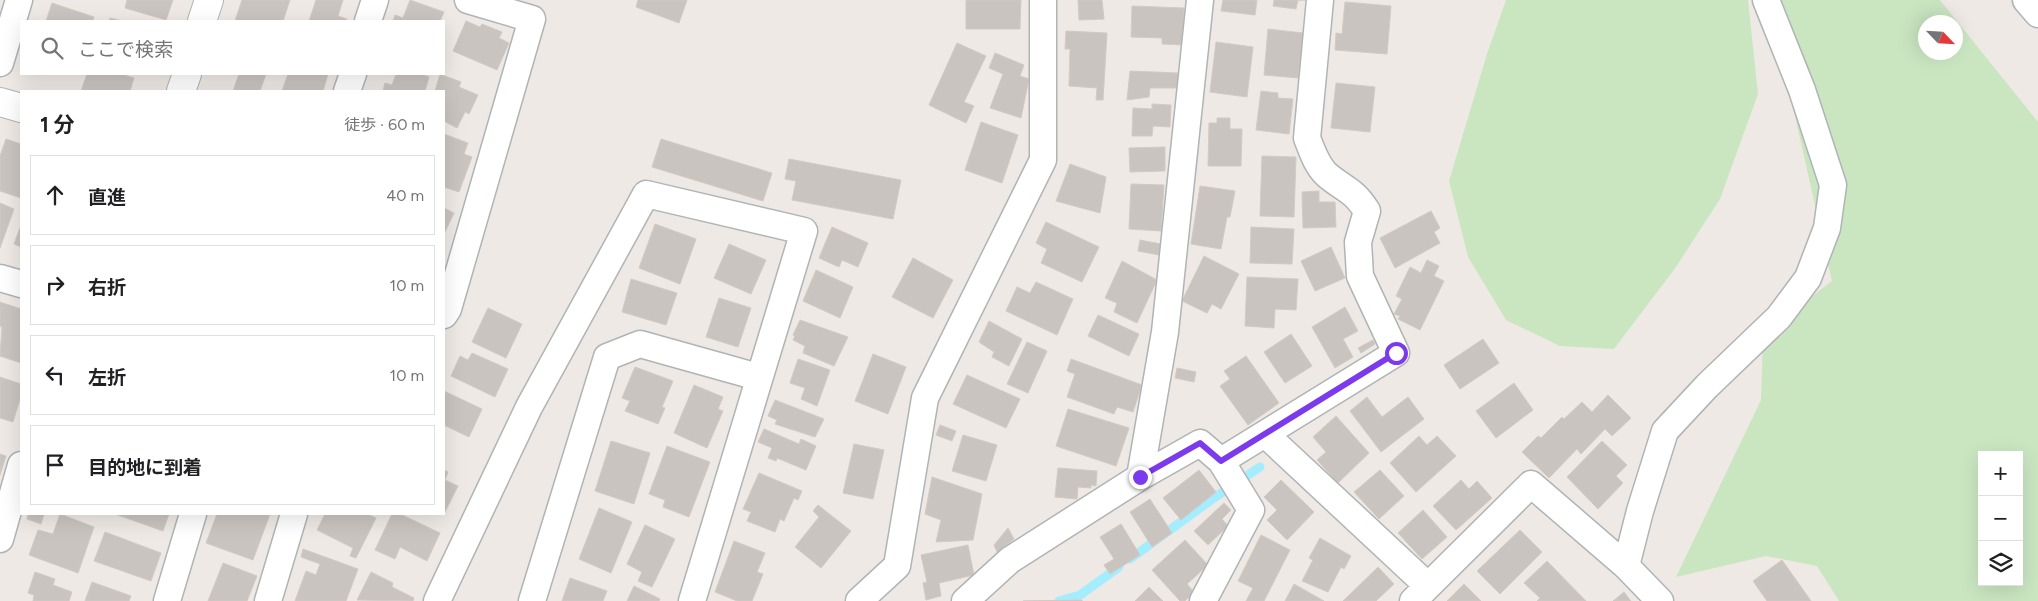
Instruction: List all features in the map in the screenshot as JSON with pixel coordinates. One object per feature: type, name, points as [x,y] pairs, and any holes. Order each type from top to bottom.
[{"type":"street","points":[[0,63],[19,0]]},
{"type":"street","points":[[202,20],[209,0]]},
{"type":"street","points":[[368,20],[375,0]]},
{"type":"street","points":[[445,314],[532,19],[468,0]]},
{"type":"street","points":[[860,601],[897,566],[925,398],[1043,160],[1043,0]]},
{"type":"street","points":[[1140,477],[1164,332],[1200,0]]},
{"type":"street","points":[[1221,461],[1396,353],[1360,276],[1358,242],[1367,211],[1358,195],[1326,174],[1314,156],[1307,138],[1320,0]]},
{"type":"street","points":[[1626,566],[1640,511],[1665,431],[1707,386],[1779,317],[1808,278],[1827,228],[1833,185],[1802,90],[1766,0]]},
{"type":"street","points":[[2026,0],[2038,14]]},
{"type":"street","points":[[181,90],[187,75]]},
{"type":"street","points":[[348,90],[353,75]]},
{"type":"street","points":[[0,102],[20,108]]},
{"type":"street","points":[[437,601],[529,407],[646,194],[804,231],[758,377],[692,601]]},
{"type":"street","points":[[0,278],[20,284]]},
{"type":"street","points":[[532,601],[607,357],[640,344],[758,377]]},
{"type":"street","points":[[1265,434],[1420,594],[1531,484],[1626,566],[1660,601]]},
{"type":"street","points":[[965,601],[1010,560],[1140,477],[1200,443],[1221,461],[1251,510],[1202,601]]},
{"type":"street","points":[[0,539],[20,469]]},
{"type":"street","points":[[167,601],[193,515]]},
{"type":"street","points":[[268,601],[294,515]]},
{"type":"green space","points":[[1506,0],[1748,0],[1758,94],[1720,199],[1676,267],[1614,349],[1560,346],[1506,320],[1468,257],[1449,181],[1487,54]]},
{"type":"green space","points":[[1769,0],[1940,0],[1952,15],[1918,15],[1918,60],[1963,60],[1963,29],[2038,122],[2038,601],[1839,601],[1817,566],[1766,556],[1676,577],[1761,400],[1763,334],[1832,281]]},
{"type":"building","points":[[127,0],[173,0],[166,20],[125,8]]},
{"type":"building","points":[[242,0],[290,0],[283,20],[235,20]]},
{"type":"building","points":[[316,0],[343,0],[338,16],[346,20],[309,20]]},
{"type":"building","points":[[410,0],[444,12],[440,20],[393,20],[395,15],[403,18]]},
{"type":"building","points":[[638,0],[687,0],[679,23],[636,7]]},
{"type":"building","points":[[966,0],[1021,0],[1020,29],[966,29]]},
{"type":"building","points":[[1078,0],[1102,0],[1104,19],[1079,20]]},
{"type":"building","points":[[1223,0],[1257,0],[1255,15],[1221,11]]},
{"type":"building","points":[[1274,0],[1298,0],[1296,9],[1273,6]]},
{"type":"building","points":[[1345,2],[1391,6],[1387,54],[1335,50],[1336,33],[1342,34]]},
{"type":"building","points":[[52,3],[94,17],[93,20],[46,20]]},
{"type":"building","points":[[1132,6],[1184,8],[1183,45],[1162,44],[1162,38],[1131,37]]},
{"type":"building","points":[[466,21],[480,27],[482,24],[502,32],[499,38],[509,43],[497,70],[453,51]]},
{"type":"building","points":[[1268,29],[1303,33],[1298,78],[1264,75]]},
{"type":"building","points":[[1066,31],[1107,33],[1103,100],[1096,100],[1097,88],[1069,86],[1070,49],[1065,49]]},
{"type":"building","points":[[1216,42],[1253,47],[1247,97],[1210,92]]},
{"type":"building","points":[[957,43],[986,56],[964,102],[974,106],[966,123],[929,105]]},
{"type":"building","points":[[995,53],[1024,65],[1020,76],[1029,79],[1021,118],[990,108],[1003,74],[989,68]]},
{"type":"building","points":[[1130,71],[1178,73],[1177,88],[1150,88],[1149,97],[1127,100]]},
{"type":"building","points":[[87,75],[124,75],[134,78],[130,90],[81,90]]},
{"type":"building","points":[[239,75],[266,75],[260,90],[233,90]]},
{"type":"building","points":[[288,75],[328,75],[323,90],[282,90]]},
{"type":"building","points":[[396,75],[424,75],[429,77],[425,90],[383,90],[385,83],[392,85]]},
{"type":"building","points":[[440,75],[443,75],[461,82],[459,87],[478,95],[469,114],[465,112],[457,128],[445,122],[445,90],[435,90]]},
{"type":"building","points":[[1336,83],[1375,87],[1370,132],[1331,128]]},
{"type":"building","points":[[1261,91],[1278,93],[1278,98],[1293,99],[1289,134],[1256,130]]},
{"type":"building","points":[[1152,104],[1171,105],[1170,127],[1153,126],[1152,136],[1132,136],[1133,108],[1152,109]]},
{"type":"building","points":[[1217,118],[1230,118],[1230,129],[1242,129],[1241,166],[1208,166],[1209,123],[1217,123]]},
{"type":"building","points":[[981,122],[1018,135],[1002,183],[965,170]]},
{"type":"building","points":[[445,134],[468,143],[464,154],[472,157],[459,192],[445,187]]},
{"type":"building","points":[[6,139],[20,144],[20,198],[0,191],[0,156]]},
{"type":"building","points":[[661,139],[772,173],[763,201],[652,167]]},
{"type":"building","points":[[1165,147],[1165,171],[1130,172],[1129,148]]},
{"type":"building","points":[[1262,156],[1296,157],[1294,217],[1260,216]]},
{"type":"building","points":[[789,159],[901,180],[893,219],[792,200],[796,181],[785,179]]},
{"type":"building","points":[[1070,164],[1106,177],[1100,213],[1056,201]]},
{"type":"building","points":[[1131,184],[1164,185],[1161,231],[1129,229]]},
{"type":"building","points":[[1200,186],[1235,191],[1230,217],[1227,217],[1221,249],[1191,244]]},
{"type":"building","points":[[1319,191],[1319,202],[1335,202],[1336,227],[1303,228],[1302,192]]},
{"type":"building","points":[[0,203],[14,209],[0,248]]},
{"type":"building","points":[[445,208],[454,213],[445,232]]},
{"type":"building","points":[[1431,211],[1440,228],[1434,232],[1440,243],[1395,268],[1380,238]]},
{"type":"building","points":[[1046,222],[1099,247],[1082,282],[1041,263],[1047,249],[1036,243]]},
{"type":"building","points":[[655,224],[696,239],[680,284],[639,268]]},
{"type":"building","points":[[832,227],[868,243],[858,267],[842,260],[839,267],[819,258]]},
{"type":"building","points":[[1251,227],[1294,229],[1292,264],[1250,263]]},
{"type":"building","points":[[20,228],[20,247],[14,244]]},
{"type":"building","points":[[1140,240],[1161,244],[1159,255],[1138,251]]},
{"type":"building","points":[[729,244],[766,260],[751,294],[714,278]]},
{"type":"building","points":[[1331,247],[1345,278],[1315,291],[1301,261]]},
{"type":"building","points":[[1204,256],[1239,274],[1221,309],[1212,304],[1207,313],[1182,301]]},
{"type":"building","points":[[913,258],[953,280],[933,318],[892,297]]},
{"type":"building","points":[[1427,260],[1439,266],[1434,276],[1444,281],[1420,330],[1398,319],[1400,316],[1394,314],[1402,299],[1396,296],[1410,267],[1421,273]]},
{"type":"building","points":[[1122,261],[1157,280],[1137,323],[1114,312],[1117,303],[1105,298]]},
{"type":"building","points":[[816,270],[853,287],[840,318],[803,301]]},
{"type":"building","points":[[1247,277],[1298,279],[1296,310],[1275,309],[1274,328],[1245,326]]},
{"type":"building","points":[[631,279],[677,293],[666,325],[622,312]]},
{"type":"building","points":[[1036,282],[1073,299],[1057,335],[1006,311],[1017,287],[1030,293]]},
{"type":"building","points":[[719,298],[751,308],[738,347],[706,337]]},
{"type":"building","points":[[0,302],[20,309],[20,363],[0,356],[2,327],[0,326]]},
{"type":"building","points":[[1345,307],[1358,331],[1343,339],[1353,357],[1335,368],[1312,327]]},
{"type":"building","points":[[488,308],[522,324],[506,358],[472,342]]},
{"type":"building","points":[[1098,315],[1139,334],[1129,356],[1088,336]]},
{"type":"building","points":[[800,320],[848,337],[834,366],[803,353],[805,346],[793,340],[795,336],[793,335]]},
{"type":"building","points":[[989,321],[1022,339],[1009,366],[992,357],[994,352],[979,342]]},
{"type":"building","points":[[1291,334],[1312,366],[1285,383],[1264,352]]},
{"type":"building","points":[[1483,339],[1499,363],[1460,389],[1444,365]]},
{"type":"building","points":[[1373,340],[1375,344],[1361,353],[1358,348]]},
{"type":"building","points":[[1027,342],[1047,351],[1028,393],[1007,384]]},
{"type":"building","points":[[472,353],[508,369],[495,397],[451,376],[460,356],[468,360]]},
{"type":"building","points":[[873,354],[906,367],[888,414],[855,401]]},
{"type":"building","points":[[1246,356],[1279,403],[1248,425],[1220,386],[1230,379],[1224,371]]},
{"type":"building","points":[[798,359],[830,370],[817,406],[801,399],[805,388],[790,383]]},
{"type":"building","points":[[1071,359],[1142,385],[1133,412],[1117,407],[1114,414],[1067,397],[1075,374],[1067,371]]},
{"type":"building","points":[[635,367],[673,381],[662,407],[665,408],[658,424],[625,411],[630,401],[622,398]]},
{"type":"building","points":[[1177,368],[1196,372],[1194,382],[1175,378]]},
{"type":"building","points":[[967,375],[1020,399],[1006,428],[953,404]]},
{"type":"building","points":[[0,377],[20,384],[20,399],[13,422],[0,418]]},
{"type":"building","points":[[1514,383],[1533,410],[1496,438],[1476,411]]},
{"type":"building","points":[[694,385],[723,397],[718,409],[723,411],[707,448],[674,433]]},
{"type":"building","points":[[445,391],[482,409],[469,437],[445,425]]},
{"type":"building","points":[[1608,395],[1631,418],[1612,436],[1605,429],[1581,454],[1577,449],[1549,478],[1522,452],[1538,436],[1541,438],[1562,417],[1564,419],[1582,402],[1592,412]]},
{"type":"building","points":[[1367,397],[1382,417],[1408,397],[1424,419],[1381,452],[1350,411]]},
{"type":"building","points":[[775,400],[824,419],[815,437],[775,424],[777,420],[768,416]]},
{"type":"building","points":[[1068,409],[1129,428],[1116,466],[1056,446]]},
{"type":"building","points":[[1336,416],[1369,453],[1338,483],[1317,460],[1326,452],[1313,437]]},
{"type":"building","points":[[940,425],[956,431],[952,441],[936,435]]},
{"type":"building","points":[[764,429],[799,444],[801,439],[816,446],[806,470],[777,458],[776,461],[768,458],[772,448],[758,442]]},
{"type":"building","points":[[963,435],[997,445],[986,481],[952,471]]},
{"type":"building","points":[[1419,436],[1427,445],[1437,436],[1456,456],[1416,492],[1390,463]]},
{"type":"building","points":[[611,441],[650,453],[634,504],[595,491]]},
{"type":"building","points":[[1602,441],[1627,465],[1616,476],[1623,483],[1598,509],[1567,477]]},
{"type":"building","points":[[854,444],[884,450],[873,499],[843,493]]},
{"type":"building","points":[[667,446],[710,462],[689,517],[663,507],[665,500],[649,494]]},
{"type":"building","points":[[0,454],[6,456],[0,475]]},
{"type":"building","points":[[1058,468],[1097,471],[1096,486],[1091,485],[1091,488],[1078,487],[1077,499],[1055,497]]},
{"type":"building","points":[[1199,470],[1216,492],[1181,520],[1163,498]]},
{"type":"building","points":[[1380,470],[1404,496],[1379,519],[1354,492]]},
{"type":"building","points":[[759,473],[802,491],[798,500],[794,498],[784,521],[780,519],[775,532],[747,521],[751,512],[743,509]]},
{"type":"building","points":[[932,477],[982,494],[973,540],[936,542],[941,520],[925,514]]},
{"type":"building","points":[[445,480],[458,486],[445,512]]},
{"type":"building","points":[[1281,480],[1314,512],[1287,540],[1267,520],[1277,510],[1264,497]]},
{"type":"building","points":[[1461,480],[1469,489],[1477,481],[1492,498],[1456,530],[1433,506]]},
{"type":"building","points":[[1150,499],[1172,533],[1152,547],[1130,512]]},
{"type":"building","points":[[1224,503],[1231,510],[1222,519],[1228,526],[1208,545],[1194,531]]},
{"type":"building","points":[[818,505],[851,531],[821,568],[795,547],[819,517],[813,511]]},
{"type":"building","points":[[599,508],[632,522],[611,573],[579,559]]},
{"type":"building","points":[[1423,510],[1447,537],[1422,559],[1398,533]]},
{"type":"building","points":[[28,515],[44,515],[41,524],[27,519]]},
{"type":"building","points":[[60,515],[94,527],[78,573],[29,555],[38,530],[53,534]]},
{"type":"building","points":[[118,515],[169,515],[163,531]]},
{"type":"building","points":[[217,515],[270,515],[253,560],[206,543]]},
{"type":"building","points":[[324,515],[369,515],[376,518],[356,558],[350,556],[353,548],[317,530]]},
{"type":"building","points":[[392,515],[402,515],[440,533],[427,561],[400,547],[395,559],[375,550]]},
{"type":"building","points":[[1121,524],[1140,555],[1110,574],[1104,565],[1114,559],[1100,537]]},
{"type":"building","points":[[645,525],[675,539],[652,587],[638,581],[642,572],[627,564]]},
{"type":"building","points":[[1008,528],[1014,539],[997,552],[994,545]]},
{"type":"building","points":[[1520,530],[1542,552],[1500,594],[1477,571]]},
{"type":"building","points":[[105,532],[161,553],[151,581],[94,561]]},
{"type":"building","points":[[1261,535],[1290,550],[1264,601],[1246,601],[1253,588],[1238,581]]},
{"type":"building","points":[[1320,538],[1351,556],[1344,569],[1341,567],[1328,592],[1302,581],[1313,560],[1309,558]]},
{"type":"building","points":[[1185,540],[1208,565],[1187,584],[1194,592],[1185,601],[1180,601],[1152,570]]},
{"type":"building","points":[[734,541],[765,553],[757,572],[763,574],[752,601],[737,601],[715,592]]},
{"type":"building","points":[[968,545],[974,575],[939,583],[941,596],[926,600],[923,583],[927,582],[921,555]]},
{"type":"building","points":[[303,549],[358,569],[346,601],[295,601],[306,571],[316,575],[320,564],[301,557]]},
{"type":"building","points":[[1782,560],[1811,601],[1767,601],[1753,581]]},
{"type":"building","points":[[1547,561],[1586,601],[1537,601],[1540,598],[1524,583]]},
{"type":"building","points":[[223,563],[257,576],[247,601],[208,601]]},
{"type":"building","points":[[1378,567],[1394,584],[1376,601],[1343,601]]},
{"type":"building","points":[[35,572],[55,579],[53,585],[72,592],[69,601],[33,601],[34,595],[28,593]]},
{"type":"building","points":[[371,572],[393,583],[392,587],[414,598],[413,601],[357,600]]},
{"type":"building","points":[[570,578],[607,591],[603,601],[562,601]]},
{"type":"building","points":[[92,582],[131,596],[129,601],[85,601]]},
{"type":"building","points":[[1294,584],[1324,601],[1285,601]]},
{"type":"building","points":[[1464,584],[1481,601],[1447,601]]},
{"type":"building","points":[[634,586],[660,599],[659,601],[627,601]]},
{"type":"building","points":[[1149,587],[1163,601],[1135,601]]},
{"type":"building","points":[[1624,592],[1631,601],[1613,601]]},
{"type":"building","points":[[1082,600],[1082,601],[1023,601]]},
{"type":"waterway","points":[[1130,559],[1260,467]]},
{"type":"waterway","points":[[1059,601],[1080,595],[1119,567]]},
{"type":"route","points":[[1140,477],[1200,443],[1221,461],[1396,353]]}]
